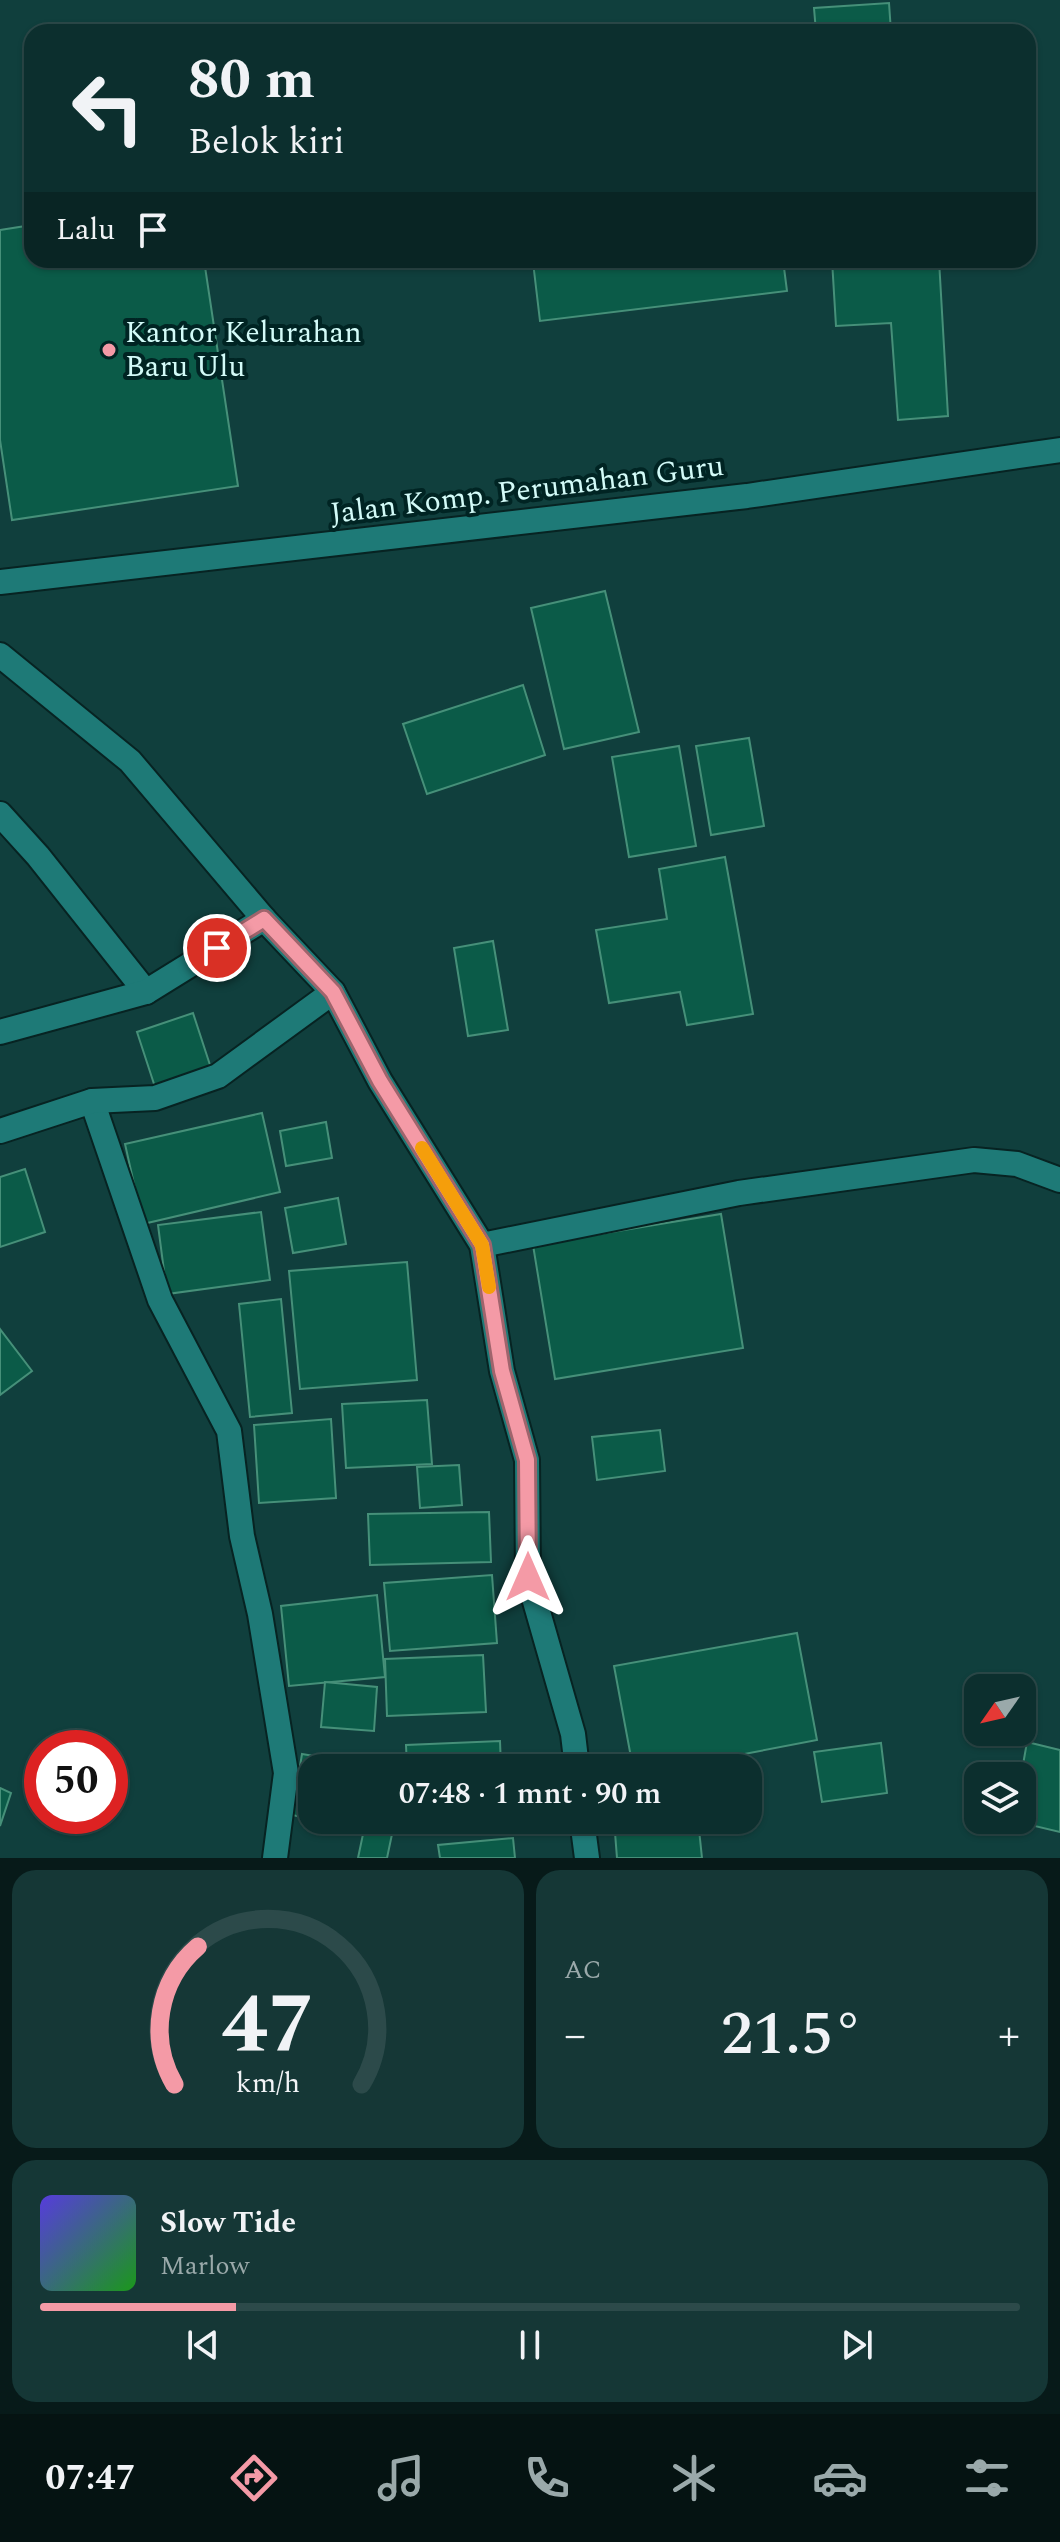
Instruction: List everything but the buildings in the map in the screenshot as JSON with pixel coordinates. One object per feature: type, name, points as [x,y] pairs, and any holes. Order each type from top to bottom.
[{"type":"street","name":"Jalan Komp. Perumahan Guru","points":[[0,582],[731,498],[1060,450]]},
{"type":"street","points":[[0,655],[130,761],[264,919],[333,992],[380,1081],[482,1245],[502,1371],[527,1460],[528,1577],[573,1734],[575,1754]]},
{"type":"street","points":[[0,814],[38,856],[146,992]]},
{"type":"street","points":[[0,1032],[146,992],[264,919]]},
{"type":"street","points":[[0,1131],[92,1101],[155,1098],[218,1076],[333,992]]},
{"type":"street","points":[[92,1101],[160,1300],[229,1431],[242,1536],[260,1614],[286,1773],[275,1858]]},
{"type":"street","points":[[482,1245],[739,1193],[974,1160],[1017,1164],[1060,1180]]},
{"type":"street","points":[[584,1834],[587,1858]]},
{"type":"slow traffic","points":[[422,1148],[482,1245],[489,1287]]},
{"type":"place","name":"Kantor Kelurahan Baru Ulu","points":[[109,350]]},
{"type":"route","points":[[217,948],[264,919],[333,992],[380,1081],[482,1245],[502,1371],[527,1460],[528,1577]]}]
